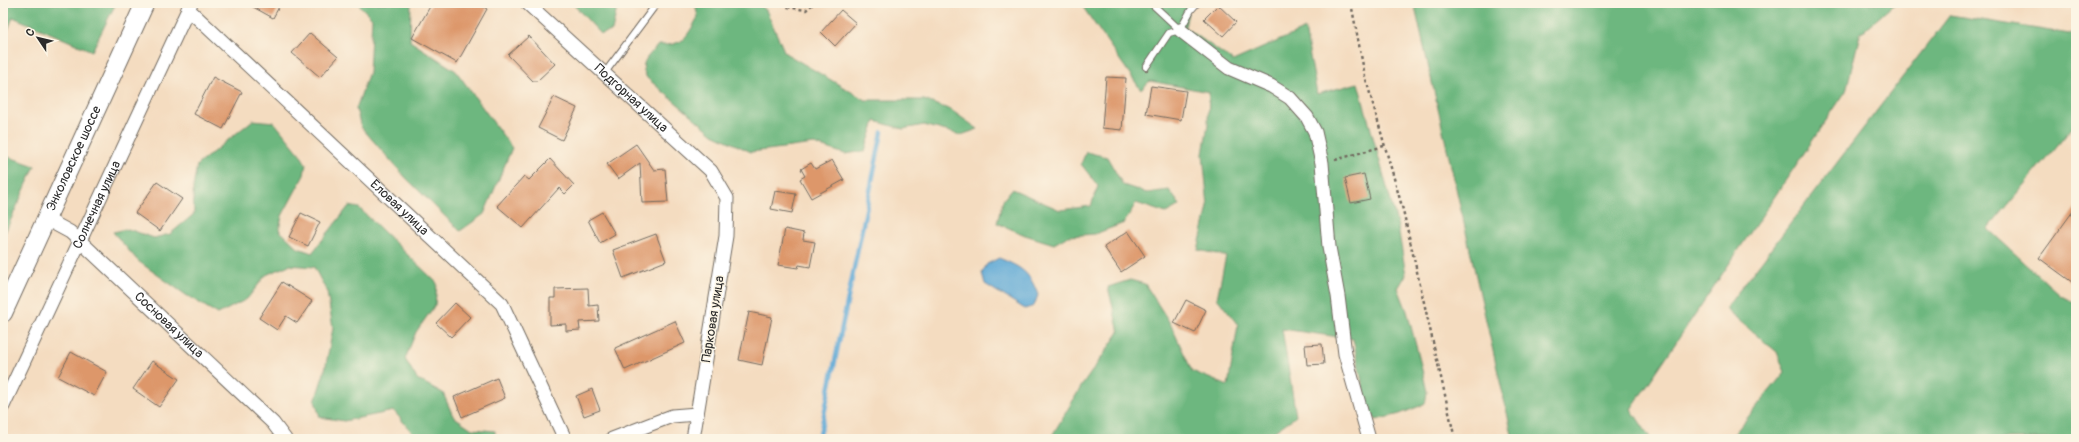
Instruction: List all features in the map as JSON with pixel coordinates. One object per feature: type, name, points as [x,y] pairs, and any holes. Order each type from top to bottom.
[{"type":"main road","name":"Энколовское шоссе","points":[[3,313],[146,3]]},
{"type":"street","name":"Подгорная улица","points":[[527,3],[711,171],[727,198]]},
{"type":"street","name":"Солнечная улица","points":[[3,406],[189,6]]},
{"type":"street","name":"Еловая улица","points":[[189,6],[502,304],[565,439]]},
{"type":"street","points":[[1180,30],[1229,68],[1271,86],[1290,98],[1307,117],[1315,132],[1322,163],[1328,247],[1338,296],[1345,354],[1369,439]]},
{"type":"street","name":"Парковая улица","points":[[693,439],[726,236],[727,198]]},
{"type":"street","name":"Сосновая улица","points":[[46,219],[70,232],[80,241],[273,423],[285,439]]},
{"type":"street","points":[[612,439],[672,416],[697,414]]},
{"type":"lane","points":[[604,74],[657,3]]},
{"type":"lane","points":[[1151,3],[1180,30]]},
{"type":"lane","points":[[1146,67],[1169,32],[1180,30],[1197,3]]},
{"type":"path","points":[[783,3],[788,7],[806,10],[814,3]]},
{"type":"path","points":[[1351,3],[1365,76],[1403,210],[1456,439]]},
{"type":"path","points":[[1322,163],[1384,146]]},
{"type":"green space","points":[[3,3],[116,3],[92,51],[13,17],[3,42]]},
{"type":"green space","points":[[357,3],[411,3],[410,41],[456,71],[512,148],[484,214],[460,231],[407,179],[361,127],[356,109],[369,72],[372,18]]},
{"type":"green space","points":[[572,3],[618,3],[612,31],[601,34]]},
{"type":"green space","points":[[695,3],[757,3],[766,10],[785,53],[865,100],[924,100],[951,110],[978,129],[961,135],[924,125],[903,129],[875,121],[865,151],[845,154],[814,144],[751,152],[713,134],[647,78],[644,73],[645,60],[658,45],[673,44],[683,39],[687,35],[698,17]]},
{"type":"green space","points":[[1080,3],[1190,3],[1185,27],[1233,61],[1305,29],[1317,94],[1358,83],[1398,227],[1406,275],[1398,288],[1407,311],[1420,361],[1427,392],[1425,404],[1400,414],[1376,420],[1368,411],[1353,339],[1282,329],[1296,416],[1275,431],[1272,439],[1050,439],[1081,387],[1119,332],[1108,287],[1130,280],[1145,284],[1170,323],[1192,371],[1228,386],[1238,325],[1217,298],[1226,256],[1198,250],[1208,207],[1203,154],[1208,124],[1209,92],[1150,81],[1141,90]]},
{"type":"green space","points":[[1414,3],[1900,3],[1893,5],[1860,34],[1846,91],[1631,409],[1651,439],[1513,439]]},
{"type":"green space","points":[[1950,15],[2076,35],[2076,123],[1988,229],[2061,296],[2076,303],[2076,439],[1730,439],[1785,372],[1777,352],[1725,309]]},
{"type":"green space","points":[[253,120],[274,122],[300,154],[306,164],[304,175],[282,216],[279,230],[298,248],[312,253],[349,206],[359,208],[437,283],[435,305],[416,332],[405,359],[417,379],[443,393],[453,416],[472,429],[495,431],[495,439],[420,439],[415,436],[394,411],[344,421],[320,417],[315,401],[325,370],[333,328],[327,292],[314,267],[289,265],[266,275],[247,299],[218,314],[186,295],[138,261],[113,232],[128,229],[154,238],[170,234],[194,214],[193,188],[197,165]]},
{"type":"green space","points":[[1086,152],[1107,157],[1123,185],[1147,193],[1169,190],[1180,205],[1166,213],[1136,203],[1124,223],[1095,234],[1068,236],[1054,244],[1025,235],[997,223],[1003,200],[1012,189],[1060,210],[1091,206],[1098,186],[1081,164]]},
{"type":"green space","points":[[3,155],[35,166],[3,237]]},
{"type":"water","points":[[999,258],[1024,271],[1032,281],[1038,295],[1034,306],[1025,309],[985,284],[982,273],[987,264]]},
{"type":"building","points":[[246,3],[281,3],[273,18]]},
{"type":"building","points":[[432,3],[477,3],[487,9],[457,63],[412,38]]},
{"type":"building","points":[[1218,5],[1236,22],[1223,36],[1204,19]]},
{"type":"building","points":[[841,10],[856,23],[835,46],[821,32]]},
{"type":"building","points":[[310,33],[338,57],[320,77],[292,53]]},
{"type":"building","points":[[529,36],[555,64],[537,81],[533,81],[508,55]]},
{"type":"building","points":[[213,77],[242,92],[223,129],[194,114]]},
{"type":"building","points":[[1106,77],[1126,78],[1122,130],[1102,128]]},
{"type":"building","points":[[1151,86],[1186,91],[1181,120],[1146,114]]},
{"type":"building","points":[[554,97],[577,108],[562,140],[538,128]]},
{"type":"building","points":[[636,144],[654,170],[665,169],[668,202],[642,203],[640,163],[618,179],[607,164]]},
{"type":"building","points":[[550,159],[574,185],[565,194],[559,188],[523,228],[497,206],[524,176],[529,180]]},
{"type":"building","points":[[832,160],[844,180],[811,198],[800,179],[805,176],[801,169],[811,163],[815,169]]},
{"type":"building","points":[[1364,174],[1370,199],[1351,203],[1345,178]]},
{"type":"building","points":[[157,182],[182,199],[160,231],[135,213]]},
{"type":"building","points":[[775,191],[796,194],[792,213],[771,209]]},
{"type":"building","points":[[2076,207],[2076,285],[2039,258]]},
{"type":"building","points":[[602,212],[615,234],[600,243],[588,220]]},
{"type":"building","points":[[301,213],[320,222],[308,246],[289,237]]},
{"type":"building","points":[[785,229],[804,233],[803,240],[815,242],[810,267],[799,265],[798,268],[778,265]]},
{"type":"building","points":[[1128,231],[1145,256],[1121,272],[1104,247]]},
{"type":"building","points":[[656,234],[666,261],[623,278],[613,250]]},
{"type":"building","points":[[282,282],[312,301],[297,323],[286,316],[277,330],[259,318]]},
{"type":"building","points":[[588,288],[589,306],[598,305],[599,321],[579,322],[580,330],[566,331],[566,324],[550,325],[550,298],[555,298],[555,289]]},
{"type":"building","points":[[1186,300],[1206,310],[1195,333],[1174,323]]},
{"type":"building","points":[[455,303],[470,317],[451,337],[436,323]]},
{"type":"building","points":[[749,312],[772,317],[762,365],[739,360]]},
{"type":"building","points":[[675,321],[685,343],[625,370],[615,348]]},
{"type":"building","points":[[1322,344],[1324,364],[1307,365],[1305,345]]},
{"type":"building","points":[[71,352],[107,372],[94,396],[58,377]]},
{"type":"building","points":[[152,361],[179,379],[159,407],[133,389]]},
{"type":"building","points":[[497,378],[505,398],[462,417],[454,397]]},
{"type":"building","points":[[592,389],[600,410],[584,416],[576,396]]},
{"type":"waterway","points":[[819,439],[882,132]]}]
